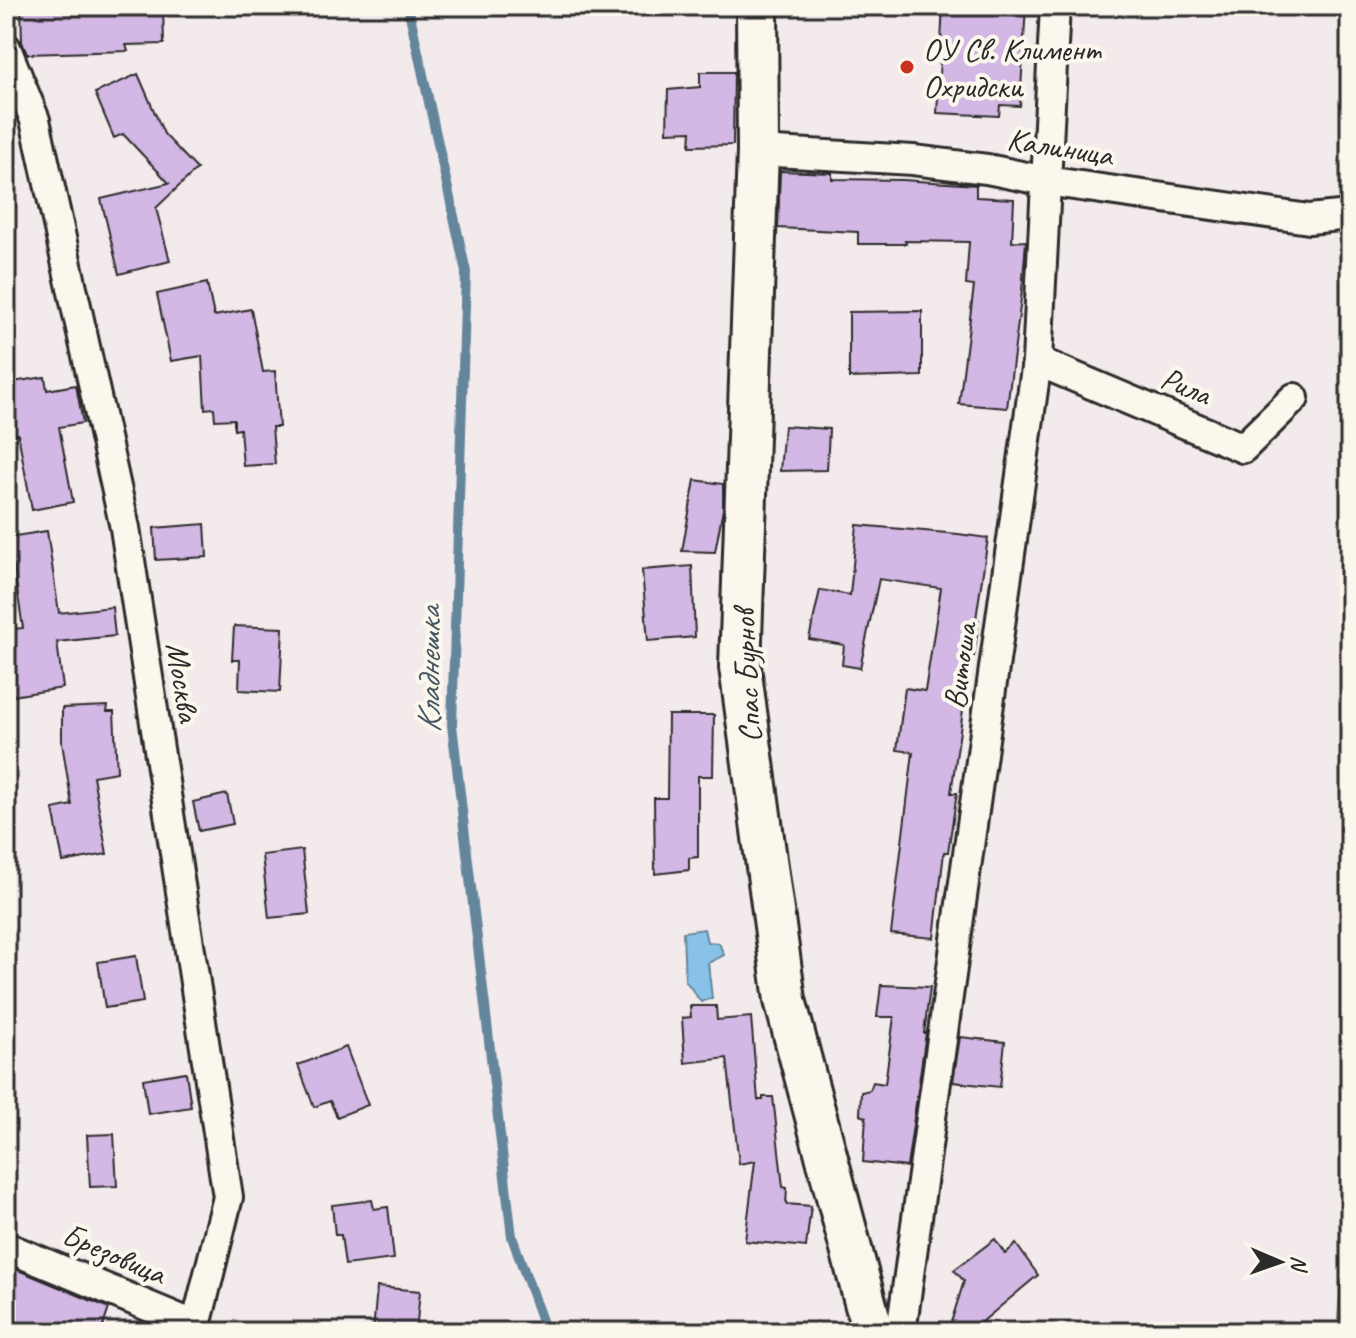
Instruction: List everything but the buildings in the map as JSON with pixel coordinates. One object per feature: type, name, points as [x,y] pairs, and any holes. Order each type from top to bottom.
[{"type":"street","name":"Спас Бурнов","points":[[757,6],[758,151],[740,667],[785,1000],[873,1332]]},
{"type":"street","name":"Витоша","points":[[901,1332],[1037,361],[1055,6]]},
{"type":"street","name":"Москва","points":[[6,48],[35,120],[125,528],[228,1197],[197,1329]]},
{"type":"street","name":"Калиница","points":[[758,151],[913,160],[987,169],[1046,181],[1309,219],[1350,215]]},
{"type":"street","name":"Рила","points":[[1037,361],[1243,448],[1294,398]]},
{"type":"street","name":"Брезовица","points":[[6,1247],[197,1329]]},
{"type":"green space","points":[[1350,1264],[1350,1332],[1337,1332],[1341,1283]]},
{"type":"water","points":[[704,929],[707,942],[719,943],[724,955],[708,963],[712,998],[701,1002],[685,980],[683,932]]},
{"type":"waterway","name":"Кладнешка","points":[[408,6],[466,272],[452,725],[512,1237],[546,1332]]},
{"type":"place","name":"ОУ Св. Климент Охридски","points":[[907,67]]}]
